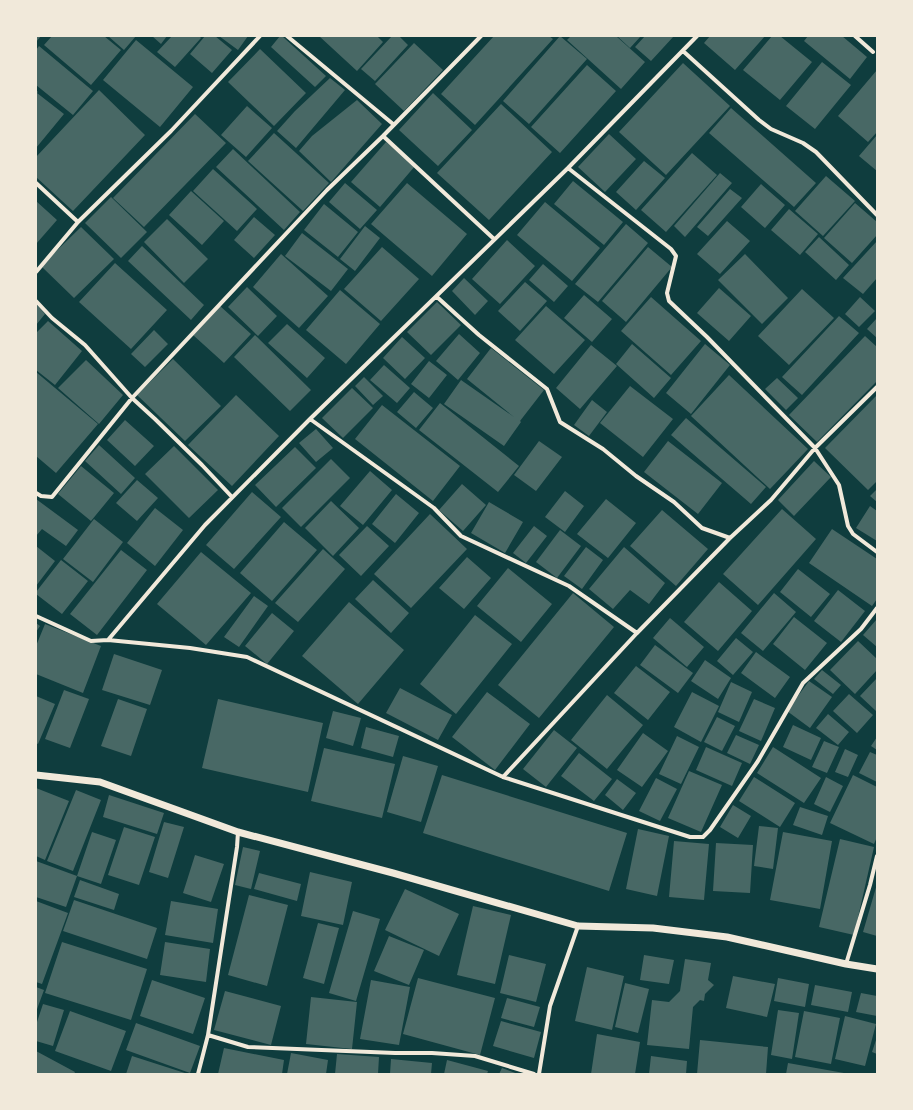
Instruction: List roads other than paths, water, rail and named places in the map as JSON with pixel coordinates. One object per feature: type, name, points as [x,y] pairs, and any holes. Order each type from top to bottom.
[{"type":"street","points":[[36,272],[78,222],[171,131],[260,36]]},
{"type":"street","points":[[286,36],[393,124]]},
{"type":"street","points":[[36,492],[41,496],[52,496],[132,398],[327,190],[383,136],[393,124],[481,36]]},
{"type":"street","points":[[108,640],[205,525],[310,419],[568,168],[697,36]]},
{"type":"street","points":[[855,36],[873,52]]},
{"type":"street","points":[[683,51],[759,120],[771,129],[803,143],[816,152],[877,214]]},
{"type":"street","points":[[383,136],[494,240]]},
{"type":"street","points":[[568,168],[671,249],[676,256],[667,293],[669,301],[713,342],[815,448],[839,485],[848,526],[853,534],[877,552]]},
{"type":"street","points":[[36,184],[78,222]]},
{"type":"street","points":[[437,297],[479,335],[547,389],[560,422],[603,449],[636,476],[674,502],[702,528],[730,538]]},
{"type":"street","points":[[36,301],[52,318],[85,345],[132,398],[155,418],[202,465],[232,498]]},
{"type":"street","points":[[503,777],[637,633],[730,538],[771,500],[815,448],[877,387]]},
{"type":"street","points":[[310,419],[434,508],[461,536],[569,586],[637,633]]},
{"type":"street","points":[[36,616],[91,641],[108,640],[190,648],[247,657],[503,777],[690,837],[703,837],[710,830],[758,761],[803,683],[861,629],[877,608]]},
{"type":"street","points":[[36,775],[100,782],[238,832],[393,873],[578,926],[653,928],[727,937],[846,964],[877,969]]},
{"type":"street","points":[[198,1074],[208,1035],[238,832]]},
{"type":"street","points":[[846,964],[870,885],[877,856]]},
{"type":"street","points":[[539,1074],[550,1006],[578,926]]},
{"type":"street","points":[[208,1035],[248,1046],[475,1056],[534,1074]]}]
